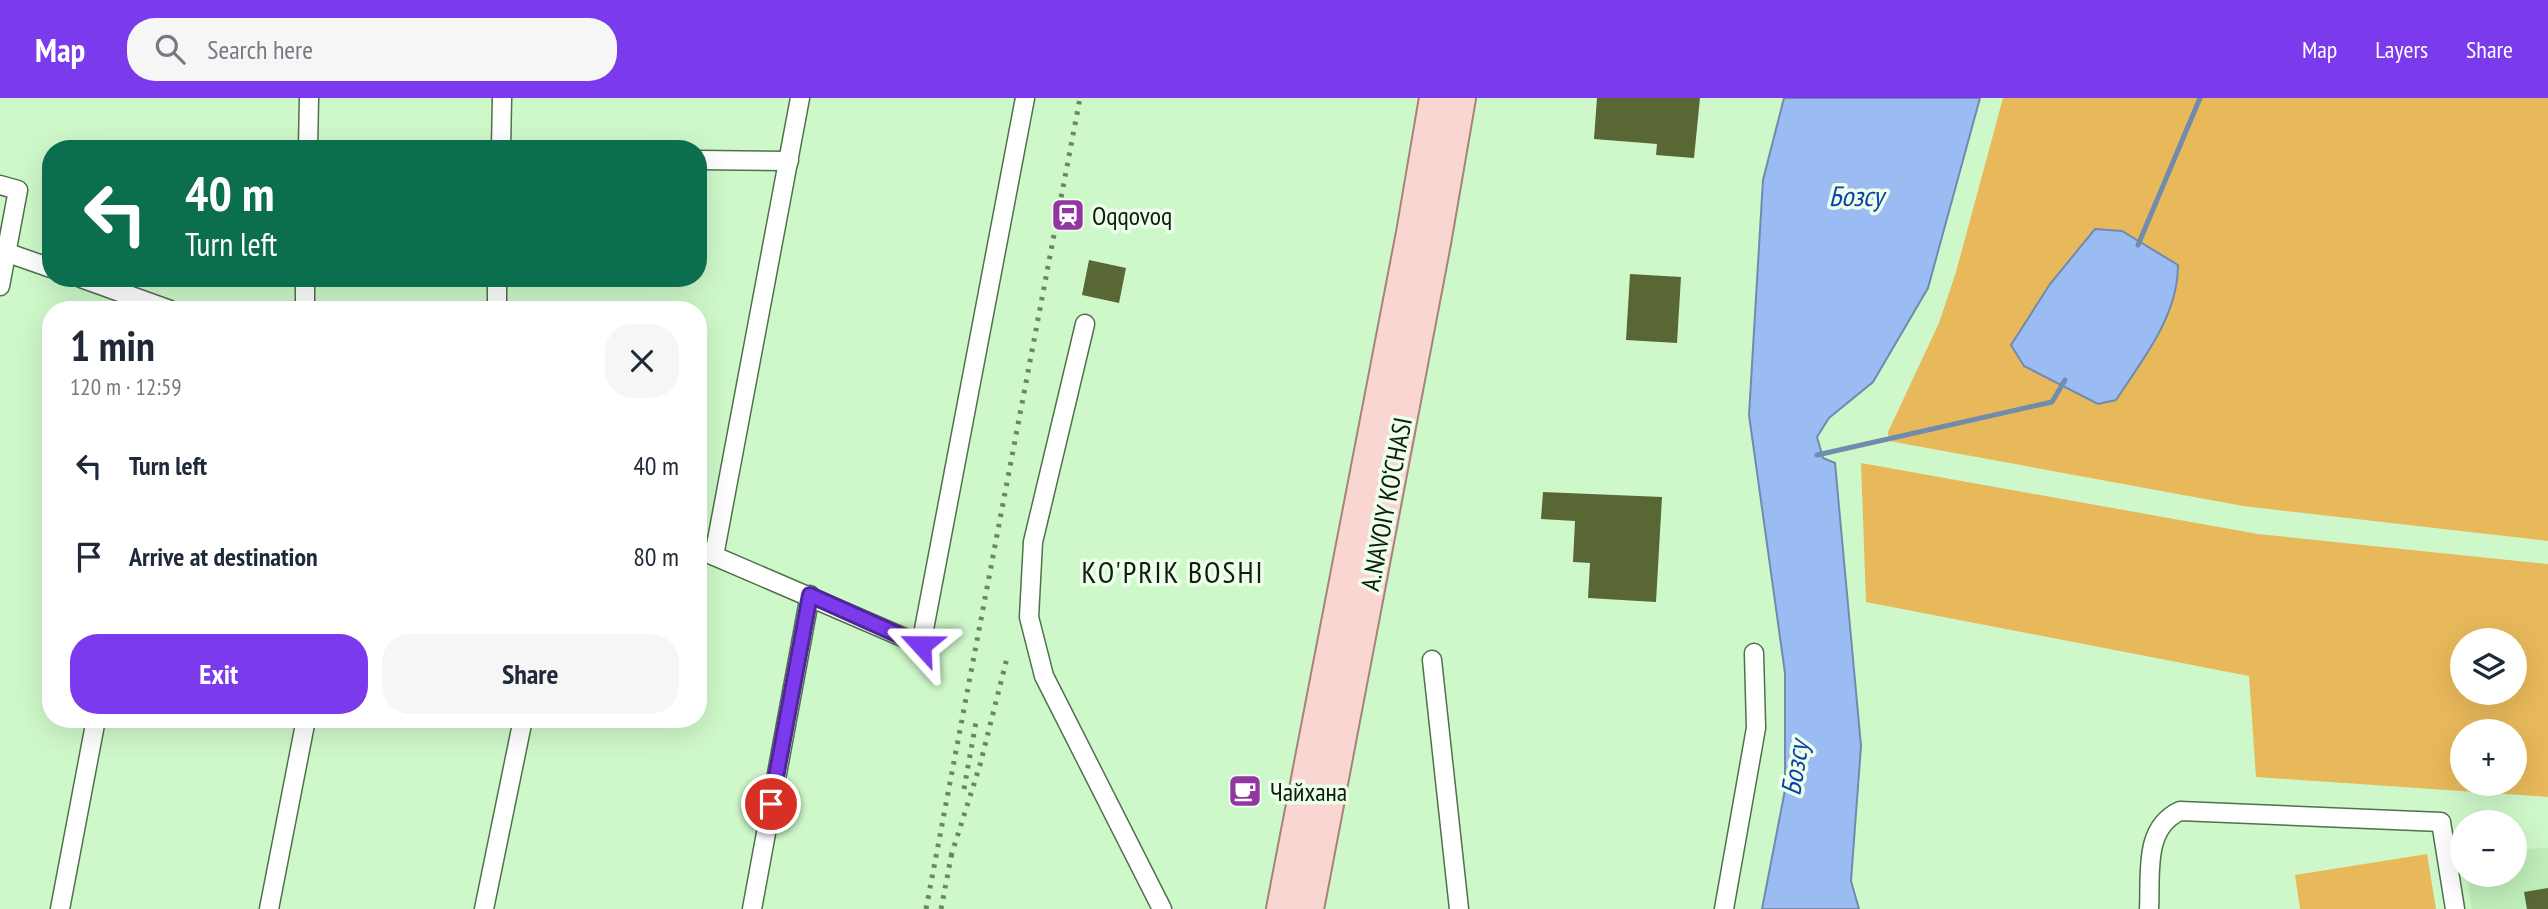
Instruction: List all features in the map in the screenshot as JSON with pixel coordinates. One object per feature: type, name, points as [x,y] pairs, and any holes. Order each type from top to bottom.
[{"type":"main road","points":[[1281,909],[1406,260],[1434,98]]},
{"type":"main road","name":"A.NAVOIY KO‘CHASI","points":[[1308,909],[1436,243],[1461,98]]},
{"type":"street","points":[[308,140],[309,98]]},
{"type":"street","points":[[501,140],[502,98]]},
{"type":"street","points":[[707,547],[800,98]]},
{"type":"street","points":[[707,552],[921,645],[1025,98]]},
{"type":"street","points":[[707,160],[789,161]]},
{"type":"street","points":[[0,185],[18,190],[0,286]]},
{"type":"street","points":[[8,253],[42,265]]},
{"type":"street","points":[[106,287],[145,301]]},
{"type":"street","points":[[1085,324],[1033,542],[1029,617],[1044,676],[1123,838],[1162,909]]},
{"type":"street","points":[[752,909],[810,595]]},
{"type":"street","points":[[1724,909],[1756,728],[1754,653]]},
{"type":"street","points":[[1432,660],[1459,909]]},
{"type":"street","points":[[60,909],[94,728]]},
{"type":"street","points":[[269,909],[304,728]]},
{"type":"street","points":[[484,909],[521,728]]},
{"type":"street","points":[[2149,909],[2153,839],[2164,820],[2180,811],[2441,822],[2455,909]]},
{"type":"shaded area","points":[[2003,98],[2548,98],[2548,541],[2243,506],[1889,441],[1888,432],[1939,323],[1956,272]]},
{"type":"shaded area","points":[[1861,463],[2258,534],[2548,564],[2548,797],[2527,796],[2527,719],[2450,719],[2450,790],[2256,777],[2249,676],[1866,602]]},
{"type":"shaded area","points":[[2548,848],[2548,909],[2472,909],[2468,887],[2527,887],[2527,849]]},
{"type":"shaded area","points":[[2427,854],[2436,909],[2300,909],[2295,875]]},
{"type":"water","name":"Бозсу","points":[[1784,98],[1980,98],[1928,288],[1873,382],[1829,418],[1817,437],[1823,458],[1835,463],[1861,746],[1851,881],[1859,909],[1762,909],[1785,790],[1785,673],[1749,415],[1763,180]]},
{"type":"water","points":[[2095,229],[2122,231],[2178,265],[2172,302],[2157,336],[2116,400],[2098,404],[2024,366],[2011,345],[2050,284]]},
{"type":"building","points":[[1597,98],[1700,98],[1694,158],[1656,155],[1657,144],[1594,139]]},
{"type":"building","points":[[1089,260],[1126,268],[1119,303],[1082,295]]},
{"type":"building","points":[[1630,274],[1681,277],[1677,343],[1626,340]]},
{"type":"building","points":[[1543,492],[1662,497],[1656,602],[1588,598],[1590,563],[1573,562],[1575,521],[1541,519]]},
{"type":"building","points":[[2548,888],[2548,909],[2527,909],[2524,892]]},
{"type":"waterway","points":[[2138,245],[2200,98]]},
{"type":"waterway","points":[[1817,455],[2052,402],[2065,380]]},
{"type":"railway","points":[[926,909],[1080,98]]},
{"type":"railway","points":[[951,856],[980,765],[1008,654]]},
{"type":"railway","points":[[964,789],[976,722]]},
{"type":"railway","points":[[941,909],[953,847]]},
{"type":"place","name":"Oqqovoq","points":[[1068,215]]},
{"type":"place","name":"Чайхана","points":[[1245,791]]},
{"type":"district","name":"KO'PRIK BOSHI","points":[[1173,571]]},
{"type":"route","points":[[771,804],[810,595],[921,645]]}]
